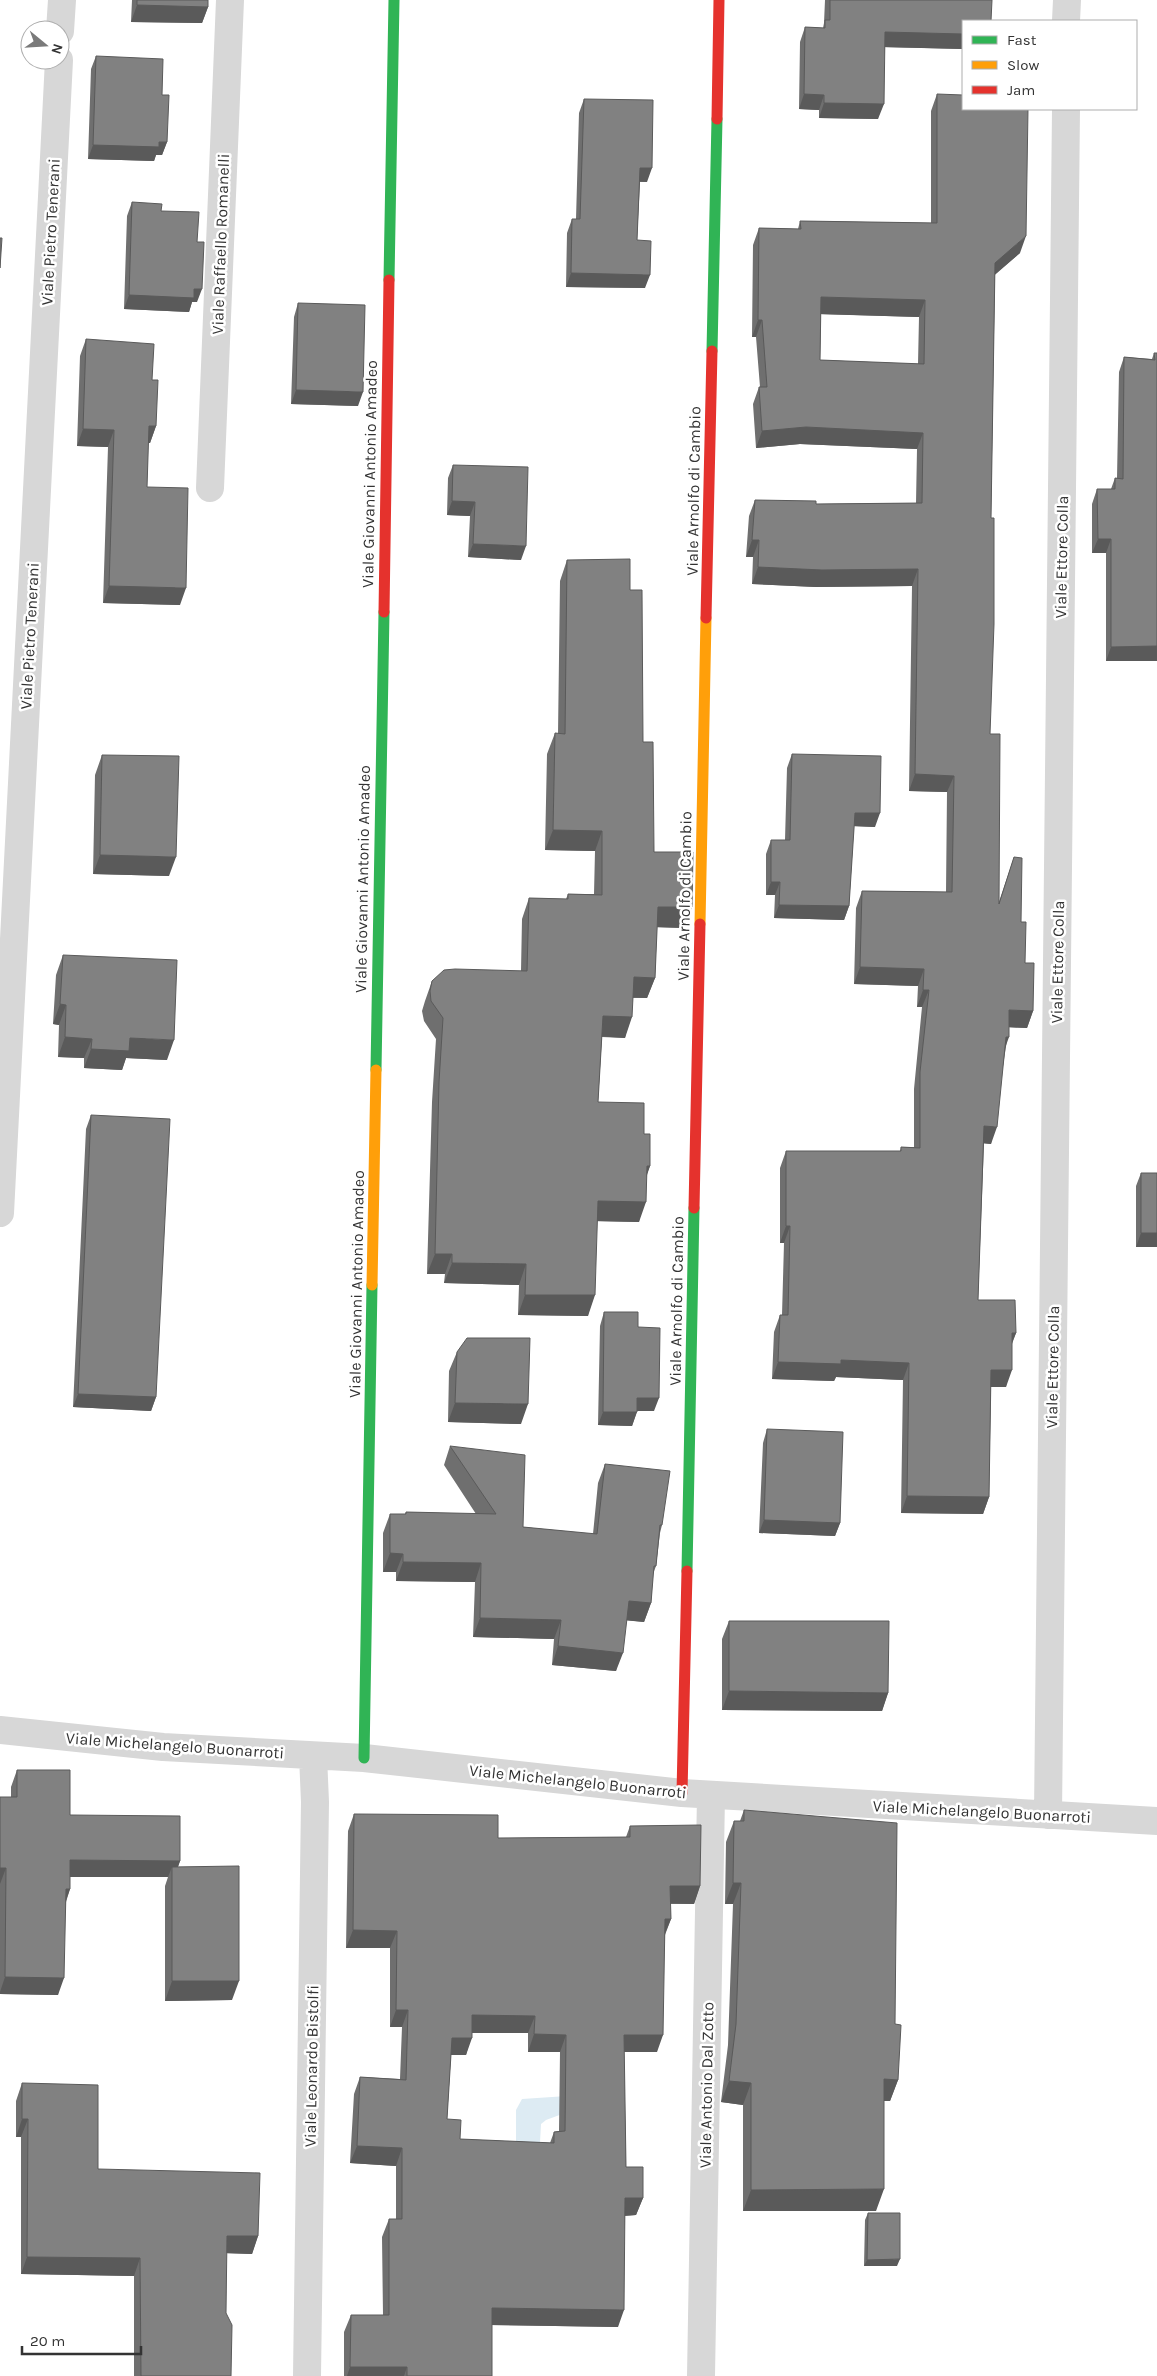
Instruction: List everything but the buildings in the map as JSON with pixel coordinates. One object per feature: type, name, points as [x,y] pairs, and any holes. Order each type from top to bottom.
[{"type":"street","points":[[61,20],[62,0]]},
{"type":"street","name":"Viale Raffaello Romanelli","points":[[210,488],[230,0]]},
{"type":"street","name":"Viale Giovanni Antonio Amadeo","points":[[364,1758],[394,0]]},
{"type":"street","name":"Viale Arnolfo di Cambio","points":[[682,1793],[720,0]]},
{"type":"street","points":[[1066,20],[1067,0]]},
{"type":"street","name":"Viale Pietro Tenerani","points":[[0,1213],[57,70]]},
{"type":"street","name":"Viale Ettore Colla","points":[[1048,1815],[1066,110]]},
{"type":"street","name":"Viale Michelangelo Buonarroti","points":[[0,1730],[163,1747],[364,1758],[682,1793],[1157,1821]]},
{"type":"street","name":"Viale Leonardo Bistolfi","points":[[307,2376],[315,1802],[314,1756]]},
{"type":"street","name":"Viale Antonio Dal Zotto","points":[[701,2376],[711,1795]]},
{"type":"shaded area","points":[[567,2096],[565,2113],[546,2120],[541,2124],[539,2161],[516,2163],[516,2110],[522,2099]]},
{"type":"traffic: fast","points":[[389,280],[394,0]]},
{"type":"traffic: fast","points":[[712,351],[717,119]]},
{"type":"traffic: fast","points":[[376,1070],[384,612]]},
{"type":"traffic: fast","points":[[687,1571],[694,1208]]},
{"type":"traffic: fast","points":[[364,1758],[372,1285]]},
{"type":"traffic: slow","points":[[700,924],[706,618]]},
{"type":"traffic: slow","points":[[372,1285],[376,1070]]},
{"type":"traffic: jam","points":[[717,119],[719,0]]},
{"type":"traffic: jam","points":[[384,612],[389,280]]},
{"type":"traffic: jam","points":[[706,618],[712,351]]},
{"type":"traffic: jam","points":[[694,1208],[700,924]]},
{"type":"traffic: jam","points":[[682,1793],[687,1571]]}]
